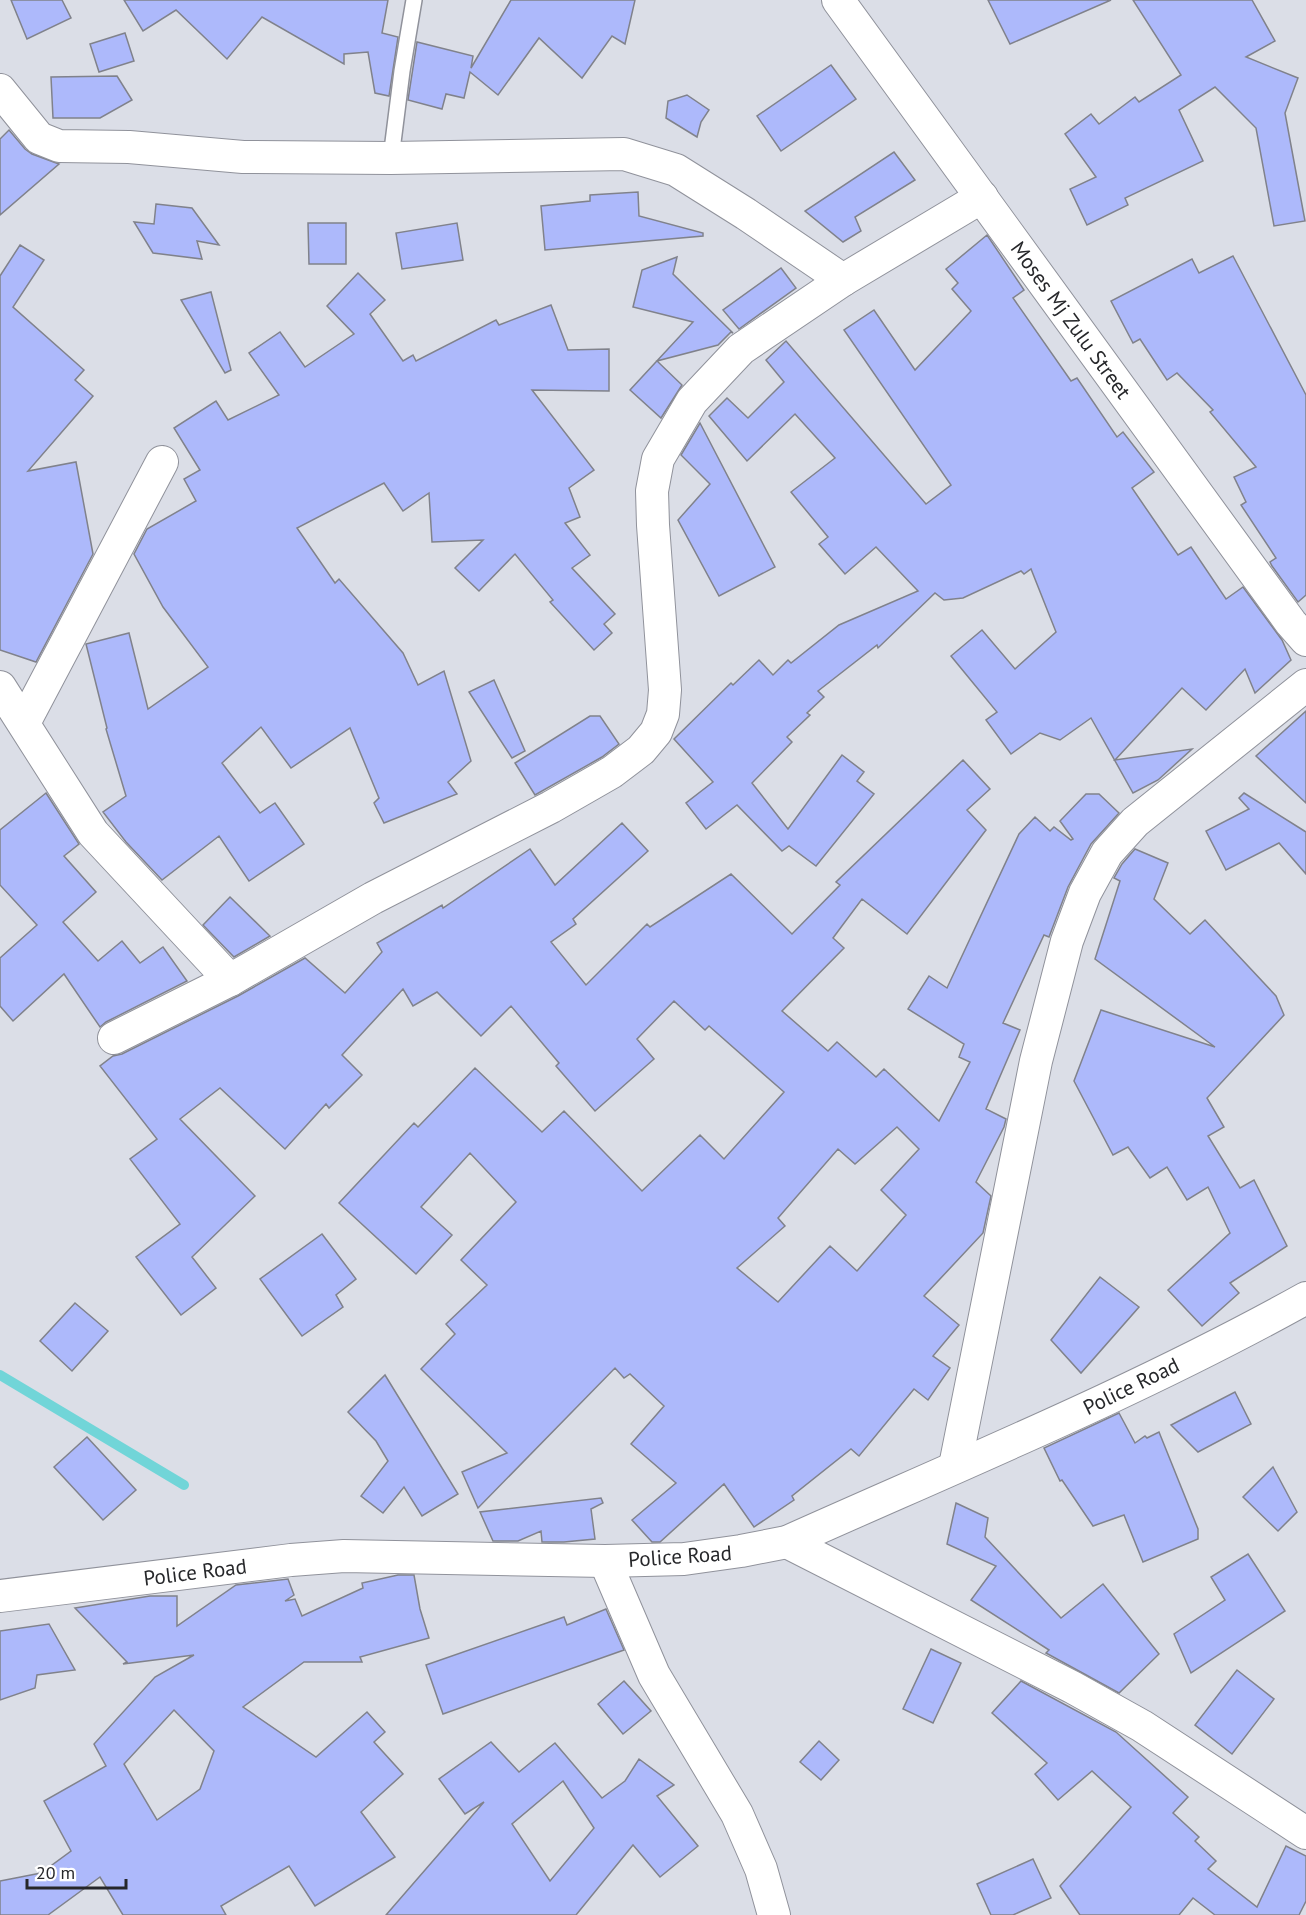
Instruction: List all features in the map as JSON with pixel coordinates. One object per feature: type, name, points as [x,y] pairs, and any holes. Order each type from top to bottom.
[{"type":"street","name":"Moses Mj Zulu Street","points":[[838,0],[1284,613],[1306,640]]},
{"type":"street","points":[[0,90],[39,138],[58,146],[129,147],[243,158],[624,154],[676,171],[746,214],[843,280]]},
{"type":"street","points":[[114,1038],[230,980],[373,898],[551,807],[612,772],[641,750],[656,732],[663,714],[665,690],[652,491],[658,459],[692,401],[741,349],[843,280],[982,197]]},
{"type":"street","points":[[24,723],[162,462]]},
{"type":"street","points":[[955,1466],[1036,1060],[1067,941],[1085,893],[1107,853],[1134,822],[1306,684]]},
{"type":"street","points":[[0,687],[93,833],[230,980]]},
{"type":"street","name":"Police Road","points":[[0,1596],[291,1560],[344,1556],[605,1561],[684,1559],[787,1542],[1110,1397],[1306,1298]]},
{"type":"street","points":[[787,1542],[1072,1687],[1142,1726],[1306,1833]]},
{"type":"street","points":[[605,1561],[654,1675],[737,1814],[761,1869],[774,1915]]},
{"type":"lane","points":[[391,158],[414,0]]},
{"type":"building","points":[[11,0],[62,0],[71,18],[27,39]]},
{"type":"building","points":[[124,0],[388,0],[382,33],[398,37],[389,96],[375,93],[368,52],[344,54],[344,64],[262,17],[227,59],[176,10],[143,31]]},
{"type":"building","points":[[511,0],[635,0],[625,44],[612,36],[582,78],[539,38],[498,95],[470,72],[464,98],[446,94],[442,109],[408,100],[417,42],[473,56],[471,68]]},
{"type":"building","points":[[988,0],[1111,0],[1010,44]]},
{"type":"building","points":[[1133,0],[1252,0],[1275,41],[1246,57],[1298,78],[1285,113],[1305,221],[1274,226],[1256,128],[1215,87],[1179,110],[1203,161],[1125,198],[1128,205],[1087,225],[1070,189],[1096,177],[1065,134],[1091,114],[1099,124],[1135,97],[1139,102],[1181,75]]},
{"type":"building","points":[[125,33],[134,61],[99,72],[90,44]]},
{"type":"building","points":[[831,65],[856,99],[781,151],[757,116]]},
{"type":"building","points":[[117,76],[132,100],[100,118],[53,118],[51,77]]},
{"type":"building","points":[[687,95],[709,110],[701,122],[697,137],[666,118],[668,101]]},
{"type":"building","points":[[9,130],[32,154],[59,164],[0,215],[0,139]]},
{"type":"building","points":[[894,152],[915,180],[855,217],[861,231],[843,242],[805,211]]},
{"type":"building","points":[[638,192],[639,216],[703,233],[703,236],[545,250],[541,206],[590,201],[590,195]]},
{"type":"building","points":[[156,204],[192,208],[219,245],[197,241],[202,259],[153,253],[134,222],[154,224]]},
{"type":"building","points":[[308,223],[346,223],[346,264],[309,264]]},
{"type":"building","points":[[457,223],[463,260],[402,269],[396,233]]},
{"type":"building","points":[[987,235],[1024,290],[1013,298],[1071,381],[1077,378],[1117,437],[1123,432],[1154,472],[1132,488],[1178,555],[1191,547],[1226,599],[1243,587],[1282,640],[1291,660],[1255,693],[1245,669],[1206,710],[1182,688],[1115,760],[1192,749],[1158,780],[1133,793],[1091,718],[1060,740],[1040,733],[1011,754],[986,720],[997,712],[951,656],[982,630],[1015,669],[1056,632],[1031,569],[1024,574],[1021,571],[963,598],[944,600],[935,593],[878,648],[877,645],[818,691],[824,697],[807,713],[810,715],[787,737],[792,742],[752,783],[788,829],[842,755],[864,772],[857,781],[874,794],[816,866],[789,846],[782,851],[737,805],[706,829],[686,803],[713,782],[674,739],[731,683],[733,685],[759,660],[773,675],[788,660],[791,663],[839,625],[918,591],[876,547],[845,574],[819,544],[828,537],[791,492],[835,458],[795,414],[747,461],[709,416],[727,398],[748,418],[784,382],[766,360],[786,341],[926,504],[951,485],[844,330],[874,310],[915,370],[971,311],[952,289],[958,283],[946,269]]},
{"type":"building","points":[[20,245],[44,260],[13,307],[84,370],[75,380],[93,396],[28,471],[76,462],[93,554],[36,662],[0,650],[0,276]]},
{"type":"building","points":[[1233,256],[1306,395],[1306,595],[1298,602],[1272,566],[1270,562],[1276,558],[1241,505],[1246,502],[1234,477],[1256,467],[1210,412],[1213,410],[1177,373],[1167,380],[1140,339],[1133,343],[1111,301],[1192,259],[1199,273]]},
{"type":"building","points":[[677,257],[673,274],[733,333],[731,332],[718,345],[657,361],[682,385],[661,418],[630,390],[693,322],[633,307],[642,270]]},
{"type":"building","points":[[781,268],[796,288],[739,329],[723,310]]},
{"type":"building","points":[[358,273],[385,300],[370,314],[403,361],[413,355],[416,361],[496,320],[499,325],[551,305],[568,350],[609,349],[609,391],[532,390],[594,470],[569,488],[580,517],[565,523],[590,555],[572,568],[615,614],[604,624],[612,633],[594,650],[550,602],[553,600],[515,554],[479,591],[455,568],[483,540],[432,542],[429,493],[403,511],[384,483],[297,528],[335,583],[339,579],[403,653],[418,685],[444,671],[471,761],[448,782],[457,794],[384,823],[374,803],[379,798],[350,728],[291,768],[261,727],[222,763],[260,813],[275,803],[304,844],[249,881],[219,836],[162,880],[126,842],[103,812],[126,796],[106,729],[86,644],[129,633],[148,709],[208,667],[163,607],[134,554],[147,529],[196,501],[184,479],[200,470],[174,428],[216,401],[228,420],[279,395],[249,353],[280,332],[305,367],[354,334],[327,306]]},
{"type":"building","points":[[211,292],[231,370],[225,373],[181,300]]},
{"type":"building","points":[[700,423],[775,567],[719,596],[678,520],[710,484],[681,455]]},
{"type":"building","points":[[494,680],[525,751],[512,758],[469,692]]},
{"type":"building","points":[[1306,711],[1306,803],[1256,756]]},
{"type":"building","points":[[590,716],[600,716],[619,744],[602,757],[535,795],[515,763]]},
{"type":"building","points":[[963,760],[990,789],[967,810],[986,830],[907,934],[862,899],[833,938],[844,948],[782,1011],[828,1051],[837,1042],[876,1077],[884,1069],[939,1121],[970,1062],[959,1057],[964,1044],[908,1009],[929,976],[947,988],[1019,834],[1035,817],[1050,831],[1054,827],[1071,840],[1073,839],[1060,821],[1086,794],[1099,794],[1119,813],[1091,844],[1068,887],[1049,937],[1044,935],[1003,1023],[1020,1030],[986,1109],[1006,1119],[976,1182],[991,1196],[983,1233],[924,1296],[959,1325],[933,1356],[950,1368],[928,1400],[914,1389],[859,1456],[851,1449],[792,1496],[794,1500],[754,1527],[724,1484],[660,1542],[652,1542],[632,1520],[676,1483],[631,1444],[664,1406],[630,1374],[624,1378],[615,1368],[478,1508],[462,1472],[507,1453],[421,1369],[455,1334],[446,1324],[487,1285],[461,1260],[516,1202],[470,1153],[421,1207],[452,1235],[416,1274],[339,1203],[414,1123],[418,1127],[475,1068],[542,1132],[564,1111],[642,1191],[700,1135],[724,1159],[784,1092],[709,1026],[705,1030],[674,1001],[637,1039],[654,1059],[595,1111],[556,1066],[559,1063],[511,1006],[481,1036],[437,992],[413,1006],[403,989],[342,1055],[362,1075],[329,1108],[326,1104],[285,1149],[220,1088],[180,1119],[255,1196],[192,1257],[216,1288],[181,1315],[136,1257],[180,1224],[130,1159],[157,1139],[100,1066],[113,1056],[122,1054],[238,996],[305,958],[345,993],[382,952],[377,943],[442,905],[443,908],[530,849],[555,885],[622,823],[648,851],[573,919],[576,924],[551,942],[586,985],[647,924],[650,927],[731,874],[792,934],[840,885],[836,882]],"holes":[[[897,1127],[919,1149],[881,1190],[906,1215],[857,1271],[830,1246],[778,1302],[737,1268],[785,1226],[778,1218],[838,1149],[855,1164]]]},
{"type":"building","points":[[46,793],[79,844],[64,856],[96,892],[63,922],[98,961],[122,941],[140,963],[163,947],[187,981],[100,1027],[64,974],[13,1021],[0,1006],[0,958],[37,925],[0,885],[0,830]]},
{"type":"building","points":[[1244,793],[1306,832],[1306,874],[1279,843],[1226,870],[1206,831],[1249,809],[1239,798]]},
{"type":"building","points":[[1135,849],[1168,863],[1154,899],[1190,934],[1205,920],[1276,996],[1284,1015],[1207,1098],[1224,1127],[1208,1136],[1240,1188],[1254,1180],[1287,1246],[1230,1283],[1239,1293],[1202,1326],[1168,1290],[1230,1233],[1208,1187],[1187,1200],[1167,1167],[1150,1178],[1128,1147],[1113,1155],[1074,1081],[1101,1010],[1215,1047],[1095,959],[1120,881],[1114,878]]},
{"type":"building","points":[[230,897],[270,936],[234,957],[203,925]]},
{"type":"building","points":[[322,1234],[356,1279],[336,1295],[343,1307],[302,1336],[260,1279]]},
{"type":"building","points":[[1100,1277],[1139,1307],[1081,1373],[1051,1340]]},
{"type":"building","points":[[75,1303],[108,1331],[72,1371],[40,1341]]},
{"type":"building","points":[[385,1375],[458,1494],[422,1516],[404,1487],[383,1513],[361,1496],[388,1461],[376,1441],[348,1412]]},
{"type":"building","points":[[1235,1392],[1251,1424],[1198,1452],[1171,1425]]},
{"type":"building","points":[[1119,1413],[1135,1443],[1145,1436],[1147,1438],[1159,1432],[1198,1529],[1198,1539],[1143,1562],[1124,1515],[1093,1526],[1062,1480],[1060,1481],[1044,1448]]},
{"type":"building","points":[[87,1437],[136,1490],[103,1520],[54,1467]]},
{"type":"building","points":[[1273,1467],[1297,1512],[1278,1531],[1243,1497]]},
{"type":"building","points":[[601,1498],[603,1503],[591,1509],[595,1539],[542,1542],[541,1531],[518,1541],[493,1541],[480,1512]]},
{"type":"building","points":[[956,1503],[988,1518],[985,1537],[1061,1618],[1103,1584],[1159,1654],[1119,1693],[1046,1653],[1049,1650],[971,1600],[996,1566],[947,1544]]},
{"type":"building","points":[[1248,1554],[1285,1611],[1191,1673],[1174,1634],[1225,1600],[1211,1577]]},
{"type":"building","points":[[398,1575],[414,1575],[420,1609],[429,1638],[360,1657],[362,1662],[304,1662],[243,1707],[316,1757],[367,1712],[385,1732],[374,1742],[403,1774],[361,1812],[395,1857],[315,1906],[289,1866],[221,1906],[226,1915],[123,1915],[100,1877],[48,1915],[0,1915],[0,1881],[41,1873],[71,1851],[44,1801],[106,1766],[94,1744],[155,1677],[194,1655],[123,1664],[127,1662],[75,1608],[150,1596],[177,1596],[177,1626],[236,1585],[288,1579],[294,1595],[285,1601],[295,1599],[302,1616],[363,1588],[362,1583]],"holes":[[[174,1710],[214,1751],[200,1789],[157,1820],[124,1764]]]},
{"type":"building","points":[[606,1609],[624,1650],[443,1714],[426,1665],[564,1617],[567,1625]]},
{"type":"building","points":[[49,1624],[75,1670],[37,1675],[35,1688],[0,1700],[0,1631]]},
{"type":"building","points":[[931,1649],[961,1663],[933,1723],[903,1709]]},
{"type":"building","points":[[1237,1670],[1274,1699],[1232,1754],[1195,1725]]},
{"type":"building","points":[[624,1681],[651,1711],[623,1734],[598,1704]]},
{"type":"building","points":[[1021,1681],[1116,1732],[1188,1797],[1173,1813],[1199,1837],[1195,1841],[1216,1861],[1208,1869],[1257,1907],[1286,1846],[1306,1856],[1306,1901],[1299,1915],[1215,1915],[1193,1898],[1179,1915],[1080,1915],[1060,1886],[1131,1807],[1092,1771],[1058,1800],[1035,1774],[1047,1763],[992,1713]]},
{"type":"building","points":[[819,1741],[839,1760],[821,1780],[800,1762]]},
{"type":"building","points":[[491,1742],[519,1772],[555,1743],[602,1798],[625,1781],[639,1759],[674,1785],[657,1796],[698,1846],[660,1877],[633,1845],[576,1915],[386,1915],[484,1802],[465,1814],[439,1779]],"holes":[[[563,1781],[594,1828],[550,1881],[512,1824]]]},
{"type":"building","points":[[1033,1859],[1051,1898],[1013,1915],[991,1915],[977,1884]]},
{"type":"waterway","points":[[0,1375],[184,1485]]}]
